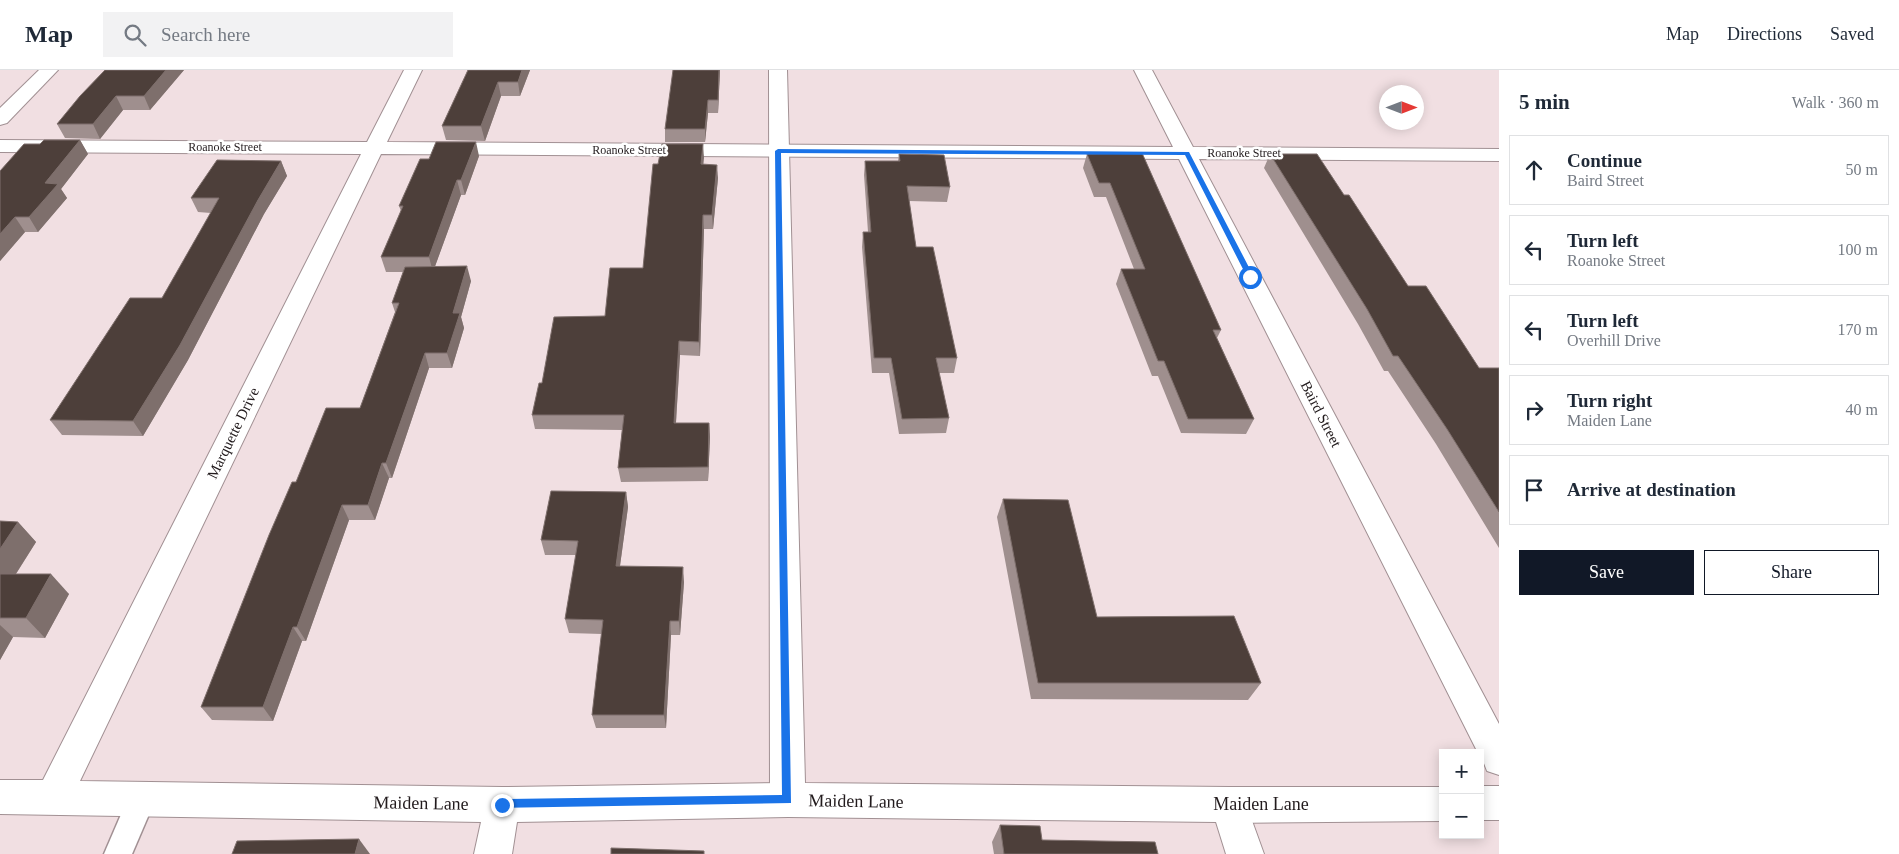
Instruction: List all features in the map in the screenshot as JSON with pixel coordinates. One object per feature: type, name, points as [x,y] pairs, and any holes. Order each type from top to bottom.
[{"type":"street","points":[[0,119],[49,70]]},
{"type":"street","name":"Marquette Drive","points":[[54,796],[413,70]]},
{"type":"street","points":[[778,70],[788,800]]},
{"type":"street","name":"Baird Street","points":[[1143,70],[1499,759]]},
{"type":"street","name":"Roanoke Street","points":[[0,146],[1499,155]]},
{"type":"street","name":"Maiden Lane","points":[[0,797],[54,796],[502,805],[788,800],[1229,805],[1439,804]]},
{"type":"street","points":[[1484,803],[1499,803]]},
{"type":"street","points":[[493,854],[502,805]]},
{"type":"street","points":[[1229,805],[1245,854]]},
{"type":"lane","points":[[118,854],[142,798]]},
{"type":"building","points":[[105,70],[166,70],[144,96],[116,96],[93,124],[57,124],[80,96]]},
{"type":"building","points":[[468,70],[522,70],[518,82],[498,82],[481,126],[442,126]]},
{"type":"building","points":[[673,70],[719,70],[718,100],[708,100],[705,129],[665,129]]},
{"type":"building","points":[[44,140],[80,140],[45,183],[58,184],[29,217],[15,217],[0,234],[0,171],[24,144],[40,144]]},
{"type":"building","points":[[436,142],[476,142],[461,180],[457,180],[429,257],[381,257],[403,206],[399,206],[420,159],[429,159]]},
{"type":"building","points":[[662,144],[703,144],[701,164],[717,165],[712,215],[703,215],[699,342],[679,341],[674,423],[709,423],[708,467],[618,468],[624,415],[532,415],[539,383],[542,383],[554,317],[605,316],[610,268],[643,268],[653,164],[658,164]]},
{"type":"building","points":[[1142,153],[1221,330],[1213,330],[1254,419],[1188,419],[1164,361],[1158,361],[1121,269],[1145,269],[1110,183],[1099,183],[1087,154]]},
{"type":"building","points":[[899,154],[944,155],[950,187],[907,186],[916,247],[933,247],[957,358],[936,358],[949,418],[902,419],[891,358],[874,358],[863,232],[871,232],[865,161],[900,161]]},
{"type":"building","points":[[1270,154],[1317,154],[1344,195],[1349,195],[1408,286],[1426,286],[1479,368],[1499,368],[1499,512],[1398,356],[1393,356],[1367,309]]},
{"type":"building","points":[[217,160],[281,161],[180,345],[133,421],[50,420],[130,298],[162,298],[219,198],[191,198]]},
{"type":"building","points":[[467,266],[453,313],[460,313],[447,353],[425,353],[386,463],[382,463],[368,505],[342,505],[297,627],[293,627],[263,707],[201,707],[269,535],[292,482],[296,482],[326,408],[360,408],[399,303],[392,303],[405,267]]},
{"type":"building","points":[[551,491],[626,492],[616,566],[683,567],[679,621],[670,621],[664,715],[592,715],[603,620],[565,619],[578,541],[541,540]]},
{"type":"building","points":[[1003,499],[1068,500],[1097,617],[1234,616],[1261,683],[1038,683]]},
{"type":"building","points":[[0,521],[18,522],[0,549]]},
{"type":"building","points":[[0,574],[51,574],[26,618],[0,618]]},
{"type":"building","points":[[1000,825],[1040,826],[1042,840],[1155,842],[1158,854],[1004,854]]},
{"type":"building","points":[[359,839],[355,854],[232,854],[237,841]]},
{"type":"building","points":[[611,848],[704,851],[704,854],[611,854]]},
{"type":"route","points":[[502,805],[788,800],[778,151],[1187,153],[1250,277]]}]
